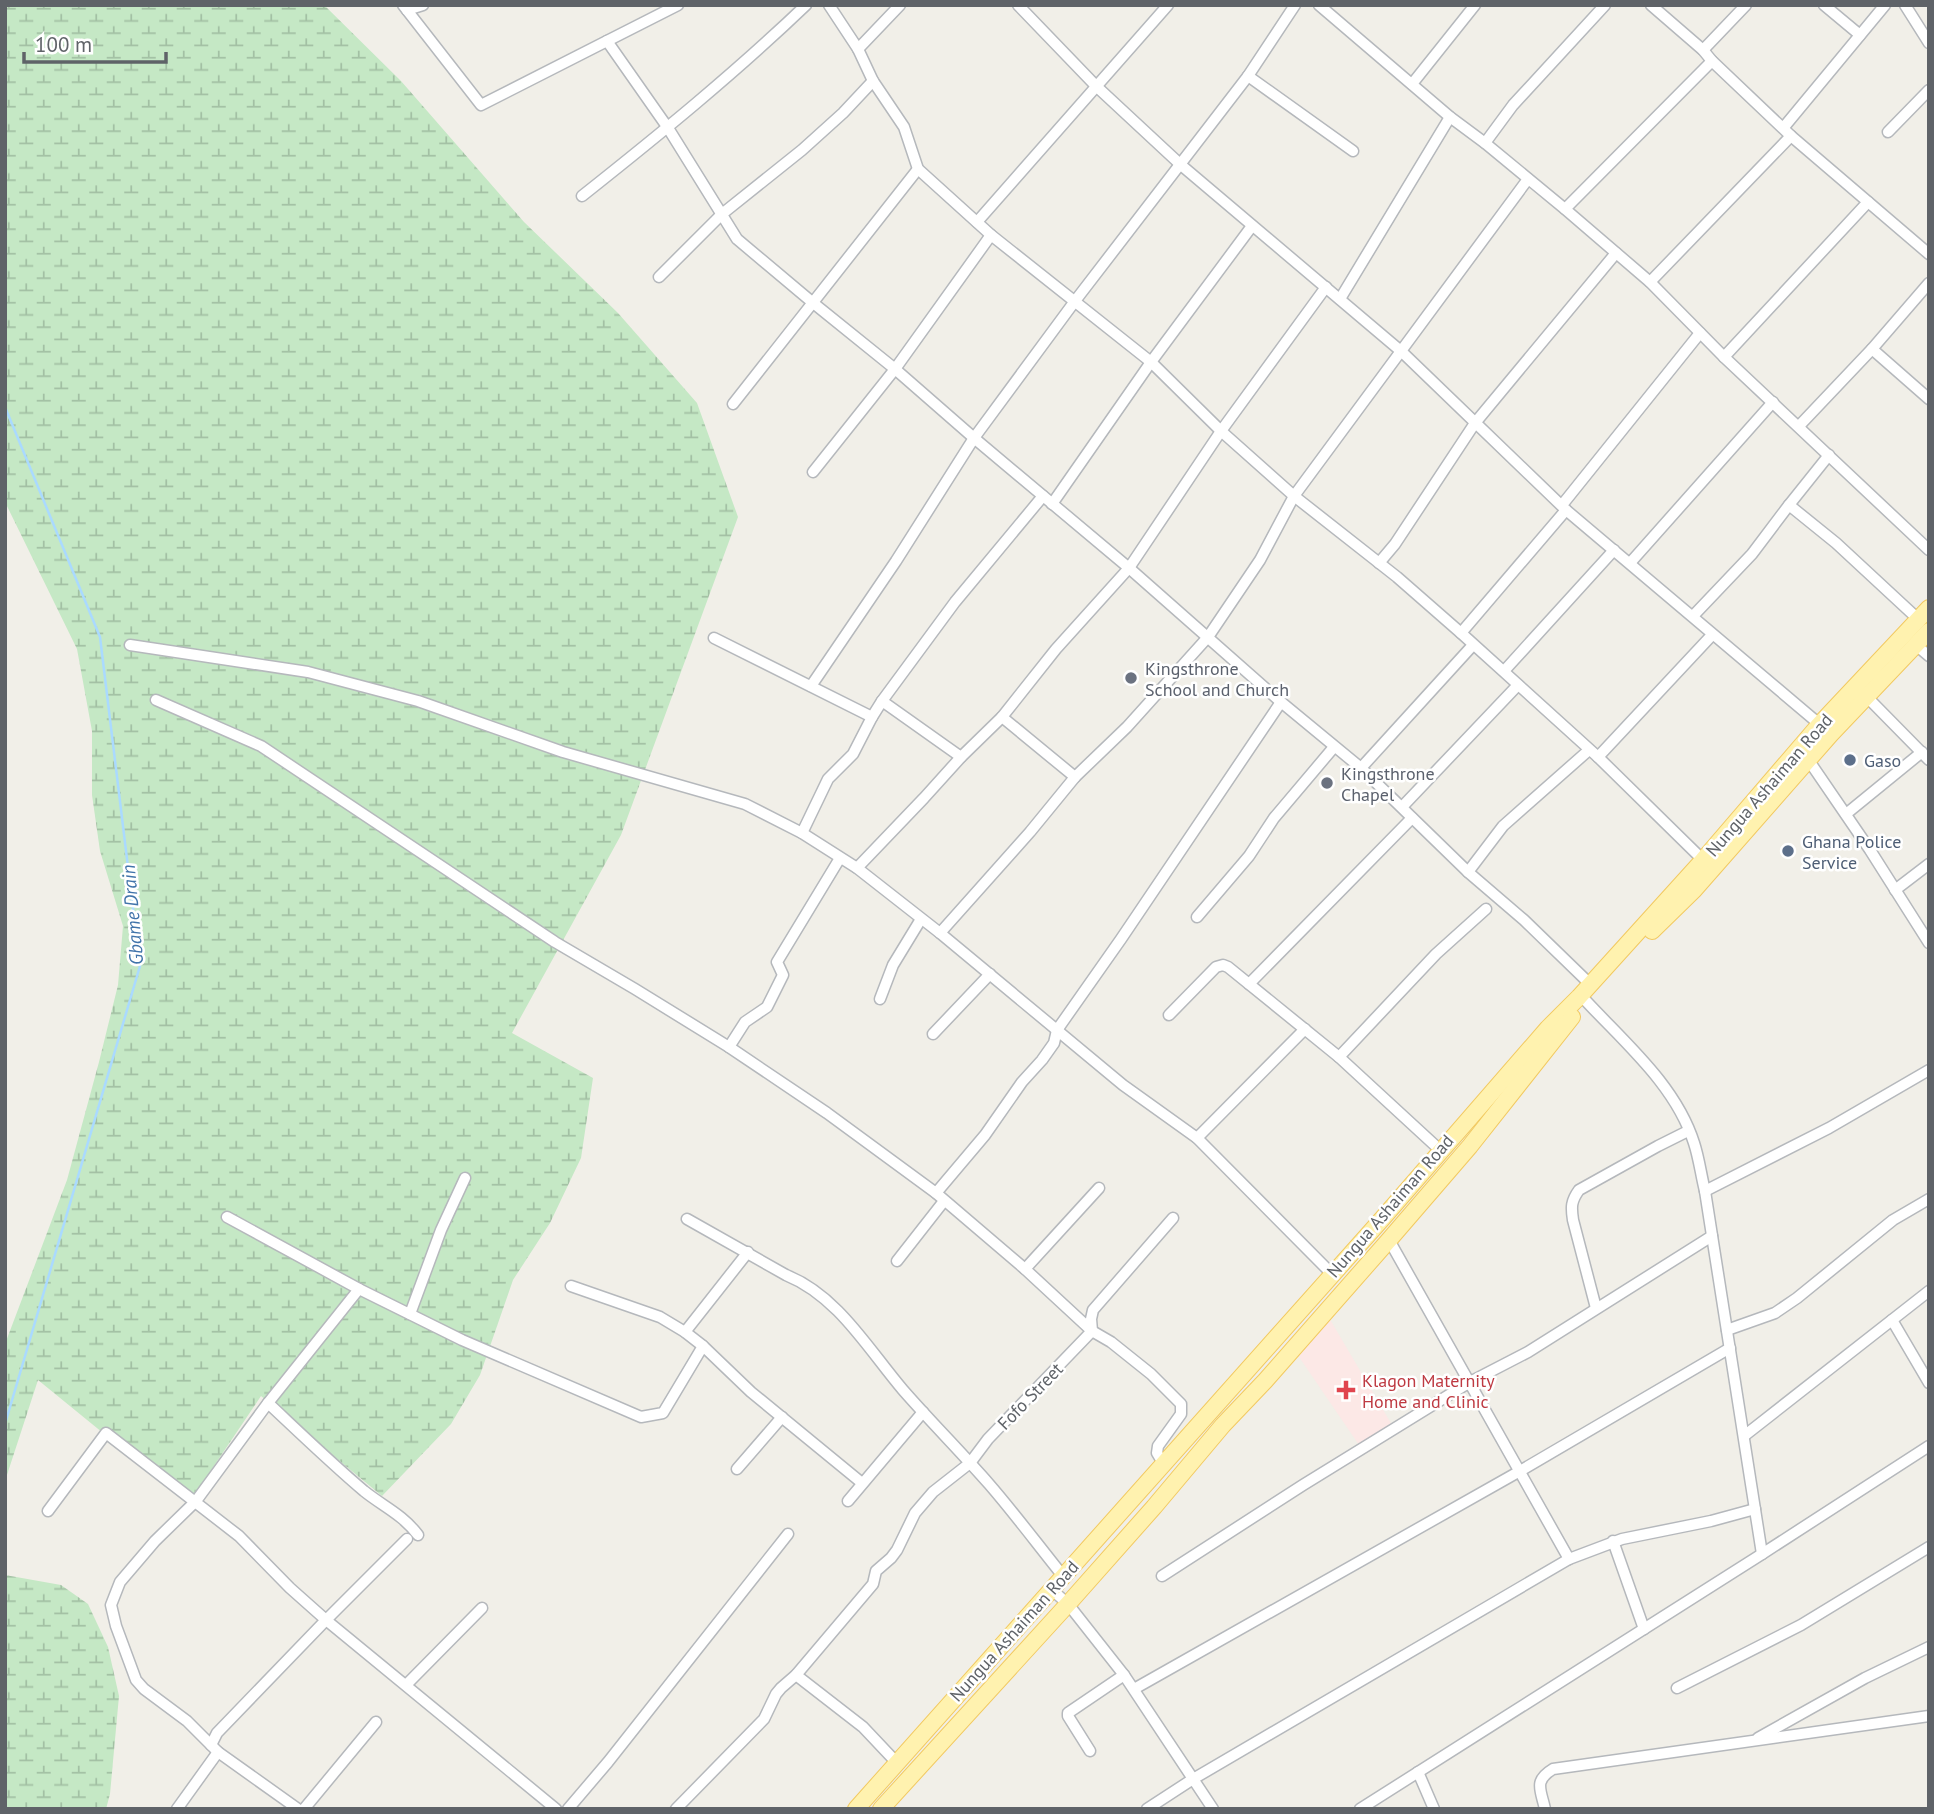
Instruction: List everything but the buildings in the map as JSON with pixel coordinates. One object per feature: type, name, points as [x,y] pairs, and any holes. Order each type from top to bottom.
[{"type":"main road","name":"Nungua Ashaiman Road","points":[[1825,730],[1867,697],[1916,645],[1925,619]]},
{"type":"main road","name":"Nungua Ashaiman Road","points":[[856,1809],[1382,1219],[1548,1028],[1582,999],[1694,890],[1881,660],[1925,619]]},
{"type":"main road","name":"Nungua Ashaiman Road","points":[[881,1809],[1068,1604],[1223,1425],[1389,1240],[1469,1146],[1556,1036],[1590,984],[1804,754]]},
{"type":"street","points":[[423,5],[405,8],[481,105],[607,41],[663,9],[678,5]]},
{"type":"street","points":[[582,196],[733,73],[806,5]]},
{"type":"street","points":[[829,5],[904,127],[918,169],[991,236],[1151,362],[1221,431],[1294,496],[1379,563],[1461,633],[1594,753],[1703,860]]},
{"type":"street","points":[[858,49],[900,5]]},
{"type":"street","points":[[978,222],[1168,5]]},
{"type":"street","points":[[811,686],[896,561],[974,438],[1248,76],[1295,5]]},
{"type":"street","points":[[1319,5],[1650,282],[1724,357],[1929,550]]},
{"type":"street","points":[[1333,16],[1341,5]]},
{"type":"street","points":[[1412,84],[1475,5]]},
{"type":"street","points":[[1485,143],[1513,105],[1605,5]]},
{"type":"street","points":[[1651,5],[1703,50],[1787,131],[1868,202],[1927,247]]},
{"type":"street","points":[[1703,50],[1746,5]]},
{"type":"street","points":[[1824,5],[1860,35]]},
{"type":"street","points":[[1650,282],[1787,131],[1885,5]]},
{"type":"street","points":[[1906,5],[1929,43]]},
{"type":"street","points":[[1024,7],[1096,86],[1181,165],[1402,352],[1564,508],[1825,730]]},
{"type":"street","points":[[607,41],[668,128],[737,239],[895,369],[1361,768],[1468,872],[1524,920],[1590,984]]},
{"type":"street","points":[[1564,209],[1712,61]]},
{"type":"street","points":[[1248,76],[1353,151]]},
{"type":"street","points":[[659,277],[722,214],[802,150],[843,113],[873,80]]},
{"type":"street","points":[[1888,132],[1929,90]]},
{"type":"street","points":[[1340,299],[1450,117]]},
{"type":"street","points":[[733,404],[918,169]]},
{"type":"street","points":[[940,933],[1075,777],[1127,727],[1208,636],[1260,560],[1294,496],[1528,179]]},
{"type":"street","points":[[1724,357],[1868,202]]},
{"type":"street","points":[[802,833],[828,779],[853,754],[882,701],[954,602],[1048,500],[1252,226]]},
{"type":"street","points":[[813,472],[895,369],[991,236]]},
{"type":"street","points":[[1379,563],[1395,544],[1475,423],[1616,253]]},
{"type":"street","points":[[1799,426],[1872,349],[1929,283]]},
{"type":"street","points":[[857,869],[1002,717],[1041,667],[1129,568],[1221,431],[1326,288]]},
{"type":"street","points":[[1461,633],[1564,508],[1700,333]]},
{"type":"street","points":[[1872,349],[1929,399]]},
{"type":"street","points":[[1630,563],[1773,402]]},
{"type":"street","points":[[1693,617],[1752,554],[1829,455]]},
{"type":"street","points":[[1789,505],[1925,619]]},
{"type":"street","points":[[1504,671],[1614,550]]},
{"type":"street","points":[[1468,872],[1503,826],[1594,753],[1712,635]]},
{"type":"street","points":[[714,638],[872,717]]},
{"type":"street","points":[[130,645],[308,672],[418,701],[563,751],[745,804],[802,833],[857,869],[922,919],[1123,1085],[1198,1138],[1328,1269],[1330,1276]]},
{"type":"street","points":[[1361,768],[1473,645]]},
{"type":"street","points":[[1916,645],[1929,656]]},
{"type":"street","points":[[1402,807],[1518,685]]},
{"type":"street","points":[[1846,814],[1925,756],[1867,697]]},
{"type":"street","points":[[156,700],[261,746],[555,942],[729,1047],[827,1113],[940,1197],[1025,1269],[1092,1331],[1131,1358],[1181,1404],[1181,1415],[1158,1446],[1157,1453],[1163,1463]]},
{"type":"street","points":[[882,701],[961,757]]},
{"type":"street","points":[[897,1261],[1022,1082],[1054,1043],[1057,1030],[1281,702]]},
{"type":"street","points":[[1002,717],[1075,777]]},
{"type":"street","points":[[1197,917],[1249,856],[1274,818],[1334,747]]},
{"type":"street","points":[[1804,754],[1928,942]]},
{"type":"street","points":[[1250,984],[1412,818]]},
{"type":"street","points":[[729,1047],[745,1022],[767,1007],[783,975],[777,962],[840,858]]},
{"type":"street","points":[[1895,890],[1929,864]]},
{"type":"street","points":[[1339,1057],[1436,954],[1486,909]]},
{"type":"street","points":[[880,999],[892,965],[922,919]]},
{"type":"street","points":[[1169,1014],[1216,967],[1228,967],[1339,1057],[1440,1150]]},
{"type":"street","points":[[933,1034],[990,974]]},
{"type":"street","points":[[1582,999],[1657,1078],[1677,1106],[1693,1142],[1705,1191],[1762,1554]]},
{"type":"street","points":[[1198,1138],[1305,1029]]},
{"type":"street","points":[[1705,1191],[1829,1128],[1929,1070]]},
{"type":"street","points":[[1596,1308],[1573,1220],[1573,1199],[1579,1190],[1688,1131]]},
{"type":"street","points":[[410,1314],[440,1230],[465,1178]]},
{"type":"street","points":[[1025,1269],[1099,1188]]},
{"type":"street","points":[[1727,1330],[1775,1313],[1893,1220],[1929,1199]]},
{"type":"street","points":[[227,1217],[359,1289],[462,1340],[641,1417],[663,1413],[703,1346]]},
{"type":"street","points":[[1092,1331],[1093,1310],[1173,1218]]},
{"type":"street","points":[[687,1219],[786,1275],[800,1280],[825,1299],[970,1463],[1063,1576]]},
{"type":"street","points":[[1162,1576],[1303,1485],[1471,1382],[1528,1352],[1712,1236]]},
{"type":"street","points":[[1389,1240],[1569,1559]]},
{"type":"street","points":[[685,1332],[748,1252]]},
{"type":"street","points":[[571,1286],[660,1317],[685,1332],[751,1392],[862,1483]]},
{"type":"street","points":[[298,1809],[215,1748],[187,1721],[144,1689],[136,1680],[111,1605],[120,1582],[155,1541],[196,1501],[268,1403],[359,1289]]},
{"type":"street","points":[[1744,1436],[1929,1291]]},
{"type":"street","points":[[1892,1320],[1929,1382]]},
{"type":"street","name":"Fofo Street","points":[[676,1809],[764,1719],[776,1694],[796,1675],[873,1584],[876,1571],[897,1550],[915,1513],[933,1492],[970,1463],[988,1439],[1092,1331]]},
{"type":"street","points":[[1133,1689],[1520,1471],[1730,1348]]},
{"type":"street","points":[[177,1809],[215,1748],[217,1733],[412,1537],[408,1521],[366,1493],[268,1403]]},
{"type":"street","points":[[848,1501],[923,1412]]},
{"type":"street","points":[[737,1469],[782,1417]]},
{"type":"street","points":[[48,1511],[106,1433],[239,1536],[290,1588],[327,1620],[556,1809]]},
{"type":"street","points":[[1360,1809],[1929,1446]]},
{"type":"street","points":[[1147,1809],[1193,1779],[1569,1559],[1613,1541],[1755,1509]]},
{"type":"street","points":[[568,1809],[788,1534]]},
{"type":"street","points":[[1613,1541],[1644,1629]]},
{"type":"street","points":[[1677,1688],[1801,1625],[1929,1547]]},
{"type":"street","points":[[1051,1589],[1068,1604],[1124,1675],[1213,1809]]},
{"type":"street","points":[[406,1685],[482,1608]]},
{"type":"street","points":[[1752,1741],[1866,1678],[1929,1647]]},
{"type":"street","points":[[796,1675],[863,1727],[897,1763]]},
{"type":"street","points":[[1090,1751],[1068,1713],[1124,1675]]},
{"type":"street","points":[[1545,1809],[1540,1784],[1542,1777],[1553,1769],[1929,1717]]},
{"type":"street","points":[[304,1809],[376,1722]]},
{"type":"street","points":[[1418,1772],[1434,1809]]},
{"type":"shaded area","name":"Klagon Maternity Home and Clinic","points":[[1328,1316],[1392,1425],[1359,1445],[1297,1354]]},
{"type":"green space","points":[[5,5],[324,5],[401,81],[524,222],[618,313],[697,403],[738,517],[621,835],[512,1033],[593,1078],[581,1158],[550,1223],[513,1280],[480,1375],[451,1424],[382,1496],[261,1396],[189,1503],[38,1380],[5,1481],[5,1344],[67,1180],[118,985],[123,926],[100,851],[92,795],[92,731],[77,649],[5,502]]},
{"type":"green space","points":[[5,1575],[61,1585],[88,1604],[108,1647],[119,1696],[110,1794],[106,1809],[5,1809]]},
{"type":"waterway","name":"Gbame Drain","points":[[5,407],[100,637],[140,966],[5,1424]]},
{"type":"place","name":"Kingsthrone School and Church","points":[[1131,678]]},
{"type":"place","name":"Gaso","points":[[1850,760]]},
{"type":"place","name":"Kingsthrone Chapel","points":[[1327,783]]},
{"type":"place","name":"Ghana Police Service","points":[[1788,851]]},
{"type":"place","name":"Klagon Maternity Home and Clinic","points":[[1346,1390]]}]
